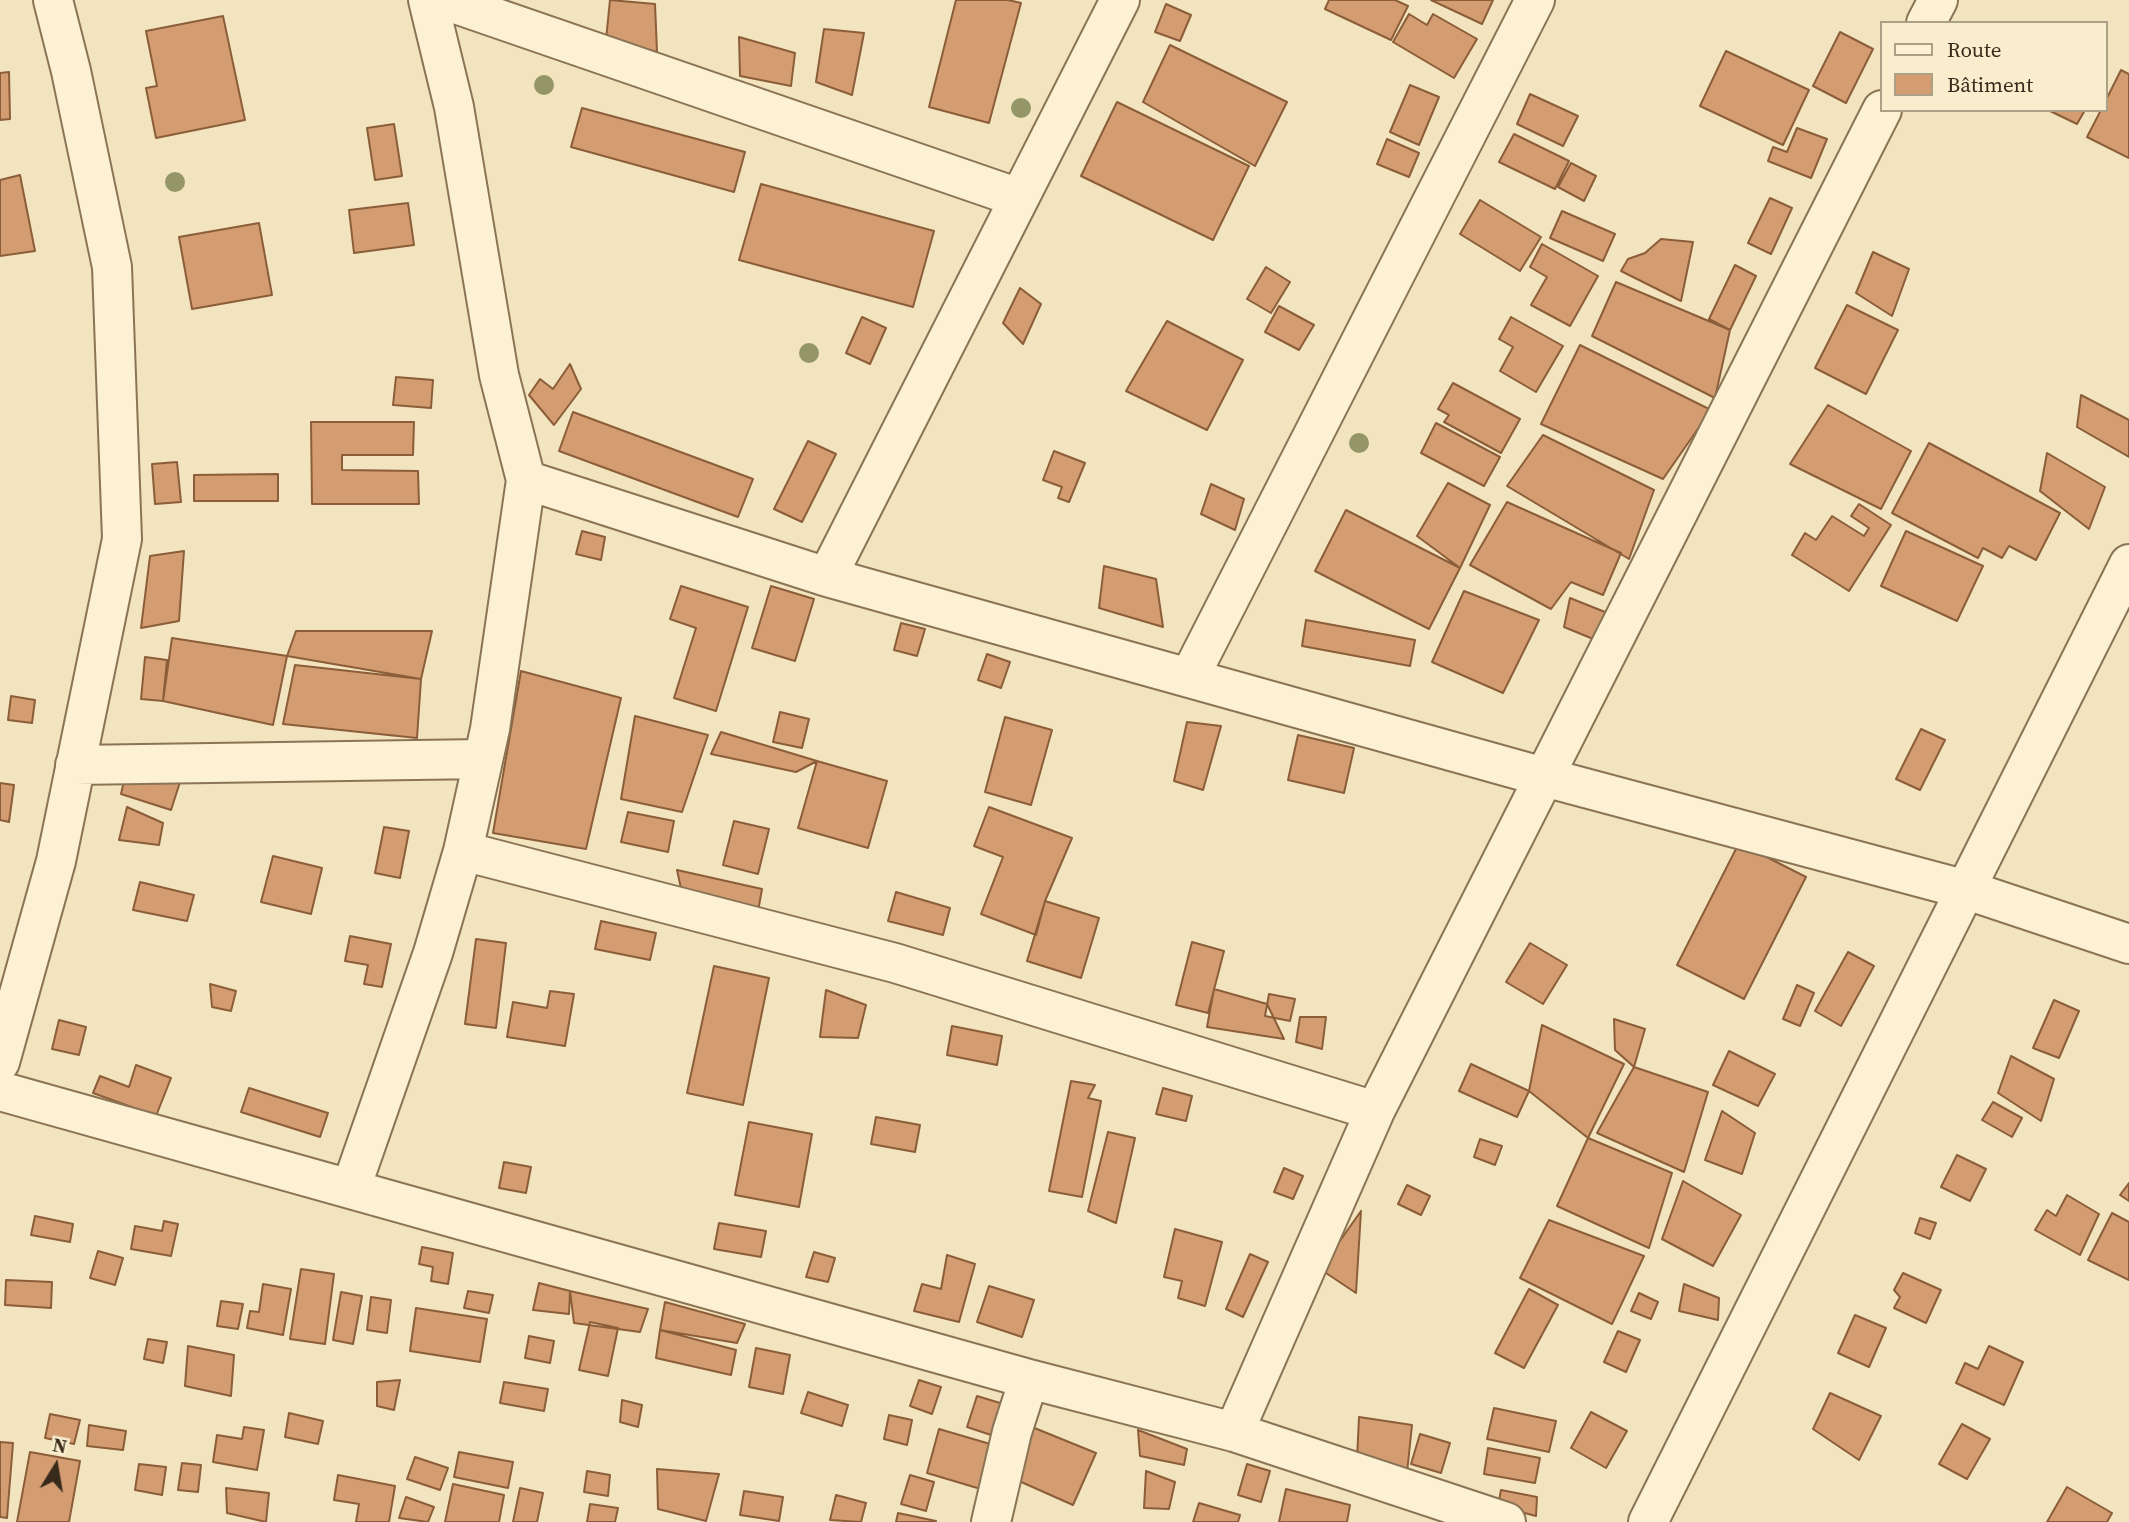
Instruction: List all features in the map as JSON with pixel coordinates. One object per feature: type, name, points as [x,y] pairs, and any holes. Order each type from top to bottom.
[{"type":"street","points":[[0,1062],[56,861],[122,538],[111,267],[71,71],[53,0]]},
{"type":"street","points":[[351,1188],[433,953],[463,851],[483,760],[526,480],[499,375],[454,107],[428,0]]},
{"type":"street","points":[[444,0],[1019,198]]},
{"type":"street","points":[[827,577],[1120,0]]},
{"type":"street","points":[[1189,678],[1535,0]]},
{"type":"street","points":[[1927,21],[1938,0]]},
{"type":"street","points":[[1234,1432],[1375,1111],[1881,112]]},
{"type":"street","points":[[526,480],[827,577],[1544,777],[1967,890],[2129,944]]},
{"type":"street","points":[[1648,1522],[2129,564]]},
{"type":"street","points":[[75,765],[483,760]]},
{"type":"street","points":[[463,851],[895,962],[1375,1111]]},
{"type":"street","points":[[0,1091],[1029,1379],[1234,1432],[1506,1522]]},
{"type":"street","points":[[991,1522],[1012,1432],[1029,1379]]},
{"type":"building","points":[[610,0],[655,4],[657,52],[606,40]]},
{"type":"building","points":[[956,0],[1008,0],[1021,3],[989,123],[929,107]]},
{"type":"building","points":[[1329,0],[1395,0],[1408,6],[1391,40],[1325,9]]},
{"type":"building","points":[[1431,0],[1493,0],[1482,24]]},
{"type":"building","points":[[1166,4],[1191,15],[1180,41],[1155,32]]},
{"type":"building","points":[[1409,14],[1427,25],[1433,14],[1477,39],[1454,78],[1393,42]]},
{"type":"building","points":[[223,16],[245,120],[156,138],[146,88],[157,86],[146,31]]},
{"type":"building","points":[[824,29],[864,33],[852,95],[816,82]]},
{"type":"building","points":[[1840,32],[1873,49],[1846,103],[1813,86]]},
{"type":"building","points":[[739,37],[795,53],[791,86],[740,76]]},
{"type":"building","points":[[1170,45],[1287,102],[1255,166],[1143,102]]},
{"type":"building","points":[[1726,51],[1809,90],[1783,145],[1700,106]]},
{"type":"building","points":[[2121,70],[2129,74],[2129,158],[2087,137],[2100,112],[2108,112],[2108,96]]},
{"type":"building","points":[[9,72],[10,119],[0,120],[0,73]]},
{"type":"building","points":[[1410,85],[1439,97],[1419,145],[1390,132]]},
{"type":"building","points":[[1530,94],[1578,116],[1563,146],[1517,124]]},
{"type":"building","points":[[1117,102],[1249,166],[1213,240],[1081,176]]},
{"type":"building","points":[[582,108],[745,152],[734,192],[571,147]]},
{"type":"building","points":[[2052,112],[2084,112],[2077,124]]},
{"type":"building","points":[[394,124],[402,176],[375,180],[367,128]]},
{"type":"building","points":[[1797,128],[1827,139],[1811,178],[1768,161],[1773,147],[1787,152]]},
{"type":"building","points":[[1514,134],[1569,161],[1555,189],[1499,162]]},
{"type":"building","points":[[1387,139],[1419,153],[1409,177],[1377,164]]},
{"type":"building","points":[[1571,163],[1596,176],[1584,201],[1558,187]]},
{"type":"building","points":[[20,175],[35,251],[0,256],[0,180]]},
{"type":"building","points":[[761,184],[934,231],[913,307],[739,260]]},
{"type":"building","points":[[1770,198],[1792,208],[1771,254],[1748,243]]},
{"type":"building","points":[[1480,200],[1541,237],[1520,271],[1460,234]]},
{"type":"building","points":[[408,203],[414,245],[354,253],[349,210]]},
{"type":"building","points":[[1562,211],[1615,234],[1603,261],[1550,238]]},
{"type":"building","points":[[259,223],[272,295],[192,309],[179,237]]},
{"type":"building","points":[[1661,239],[1693,242],[1681,301],[1621,271],[1628,259],[1645,253]]},
{"type":"building","points":[[1542,244],[1598,276],[1570,326],[1531,305],[1547,277],[1530,267]]},
{"type":"building","points":[[1873,252],[1909,269],[1892,316],[1856,293]]},
{"type":"building","points":[[1735,265],[1756,276],[1730,330],[1709,319]]},
{"type":"building","points":[[1266,267],[1290,282],[1271,313],[1247,299]]},
{"type":"building","points":[[1616,282],[1730,330],[1715,398],[1592,336]]},
{"type":"building","points":[[1020,288],[1041,304],[1023,344],[1003,323]]},
{"type":"building","points":[[1847,305],[1898,330],[1866,394],[1815,368]]},
{"type":"building","points":[[1279,306],[1314,325],[1299,350],[1265,332]]},
{"type":"building","points":[[862,317],[886,328],[870,364],[846,353]]},
{"type":"building","points":[[1511,317],[1563,346],[1536,392],[1500,371],[1513,347],[1499,339]]},
{"type":"building","points":[[1167,321],[1243,360],[1207,430],[1126,391]]},
{"type":"building","points":[[1580,345],[1711,410],[1663,479],[1541,424]]},
{"type":"building","points":[[570,364],[581,389],[554,425],[529,395],[540,379],[553,389]]},
{"type":"building","points":[[396,377],[433,380],[431,408],[393,405]]},
{"type":"building","points":[[1453,383],[1520,419],[1501,453],[1444,422],[1449,415],[1438,409]]},
{"type":"building","points":[[2081,395],[2129,420],[2129,457],[2077,427]]},
{"type":"building","points":[[1828,405],[1911,451],[1881,509],[1790,464]]},
{"type":"building","points":[[573,412],[753,479],[738,517],[559,451]]},
{"type":"building","points":[[311,422],[414,422],[413,455],[342,455],[342,470],[418,471],[419,504],[312,504]]},
{"type":"building","points":[[1436,423],[1500,457],[1484,486],[1421,453]]},
{"type":"building","points":[[1543,435],[1654,490],[1629,559],[1507,486]]},
{"type":"building","points":[[808,441],[836,454],[802,522],[774,509]]},
{"type":"building","points":[[1929,443],[2060,513],[2036,560],[2009,546],[2002,558],[1983,548],[1978,558],[1892,513]]},
{"type":"building","points":[[1054,451],[1085,463],[1069,502],[1058,498],[1062,487],[1043,480]]},
{"type":"building","points":[[2047,453],[2105,487],[2089,529],[2040,491]]},
{"type":"building","points":[[177,462],[181,502],[155,504],[152,464]]},
{"type":"building","points":[[278,474],[278,501],[194,501],[194,475]]},
{"type":"building","points":[[1448,483],[1490,505],[1460,568],[1417,536]]},
{"type":"building","points":[[1211,484],[1244,499],[1235,530],[1201,514]]},
{"type":"building","points":[[1507,502],[1621,553],[1603,595],[1571,582],[1551,609],[1470,565]]},
{"type":"building","points":[[1859,504],[1891,525],[1849,591],[1792,555],[1805,533],[1816,540],[1832,516],[1864,536],[1869,528],[1851,516]]},
{"type":"building","points":[[1346,510],[1460,568],[1429,629],[1315,571]]},
{"type":"building","points":[[582,531],[605,537],[601,560],[576,554]]},
{"type":"building","points":[[1906,531],[1983,566],[1957,621],[1881,586]]},
{"type":"building","points":[[184,551],[179,621],[141,628],[150,556]]},
{"type":"building","points":[[1104,566],[1156,579],[1163,627],[1099,608]]},
{"type":"building","points":[[681,586],[748,607],[716,711],[674,698],[696,628],[670,619]]},
{"type":"building","points":[[771,586],[814,599],[795,661],[752,648]]},
{"type":"building","points":[[1464,591],[1539,620],[1503,693],[1432,662]]},
{"type":"building","points":[[1570,598],[1610,614],[1598,641],[1564,627]]},
{"type":"building","points":[[1306,620],[1415,640],[1410,666],[1302,646]]},
{"type":"building","points":[[901,623],[925,629],[917,656],[894,650]]},
{"type":"building","points":[[296,631],[432,631],[421,679],[287,656]]},
{"type":"building","points":[[172,638],[287,656],[273,725],[163,701]]},
{"type":"building","points":[[987,654],[1010,662],[1001,688],[978,680]]},
{"type":"building","points":[[145,657],[167,660],[163,701],[141,699]]},
{"type":"building","points":[[295,665],[421,679],[417,738],[283,724]]},
{"type":"building","points":[[521,671],[621,698],[586,849],[493,833]]},
{"type":"building","points":[[11,696],[35,700],[32,723],[8,720]]},
{"type":"building","points":[[780,712],[809,719],[802,748],[773,742]]},
{"type":"building","points":[[635,716],[708,735],[682,812],[621,799]]},
{"type":"building","points":[[1005,717],[1052,730],[1031,805],[985,792]]},
{"type":"building","points":[[1187,722],[1221,726],[1203,790],[1174,781]]},
{"type":"building","points":[[1921,729],[1945,740],[1920,790],[1896,779]]},
{"type":"building","points":[[721,732],[817,761],[796,772],[711,754]]},
{"type":"building","points":[[1298,735],[1354,748],[1344,793],[1288,780]]},
{"type":"building","points":[[817,761],[887,781],[868,848],[798,828]]},
{"type":"building","points":[[126,772],[181,779],[171,810],[121,794]]},
{"type":"building","points":[[0,783],[14,785],[9,822],[0,820]]},
{"type":"building","points":[[127,807],[163,823],[159,845],[119,840]]},
{"type":"building","points":[[989,807],[1072,838],[1045,901],[1036,935],[981,914],[1003,857],[974,846]]},
{"type":"building","points":[[628,812],[674,821],[668,852],[621,842]]},
{"type":"building","points":[[734,821],[769,829],[758,874],[723,865]]},
{"type":"building","points":[[384,827],[409,831],[400,878],[375,873]]},
{"type":"building","points":[[1739,843],[1806,877],[1744,999],[1677,965]]},
{"type":"building","points":[[273,856],[322,868],[311,914],[261,902]]},
{"type":"building","points":[[677,870],[762,889],[757,917],[682,893]]},
{"type":"building","points":[[140,882],[194,895],[187,921],[133,910]]},
{"type":"building","points":[[896,892],[950,908],[943,935],[888,921]]},
{"type":"building","points":[[1045,901],[1099,918],[1081,978],[1027,961]]},
{"type":"building","points":[[601,921],[656,933],[650,960],[595,949]]},
{"type":"building","points":[[350,936],[391,944],[382,987],[364,984],[368,965],[345,961]]},
{"type":"building","points":[[476,939],[506,943],[496,1028],[465,1024]]},
{"type":"building","points":[[1192,942],[1224,951],[1208,1013],[1176,1005]]},
{"type":"building","points":[[1530,943],[1567,965],[1543,1004],[1506,982]]},
{"type":"building","points":[[1848,952],[1874,966],[1841,1026],[1815,1011]]},
{"type":"building","points":[[714,966],[769,978],[743,1105],[687,1093]]},
{"type":"building","points":[[210,984],[236,991],[231,1011],[212,1007]]},
{"type":"building","points":[[1797,985],[1814,993],[1800,1026],[1783,1019]]},
{"type":"building","points":[[1214,989],[1267,1004],[1284,1039],[1207,1027]]},
{"type":"building","points":[[826,990],[866,1005],[858,1038],[820,1037]]},
{"type":"building","points":[[550,991],[574,994],[565,1046],[507,1037],[513,1002],[547,1008]]},
{"type":"building","points":[[1269,994],[1295,999],[1290,1021],[1265,1016]]},
{"type":"building","points":[[2054,1000],[2079,1011],[2059,1058],[2033,1048]]},
{"type":"building","points":[[1300,1017],[1326,1017],[1322,1049],[1296,1042]]},
{"type":"building","points":[[1614,1019],[1645,1029],[1634,1067],[1615,1050]]},
{"type":"building","points":[[59,1020],[86,1027],[79,1055],[52,1049]]},
{"type":"building","points":[[1542,1025],[1624,1064],[1588,1138],[1529,1091]]},
{"type":"building","points":[[952,1026],[1002,1036],[997,1065],[947,1055]]},
{"type":"building","points":[[1729,1051],[1775,1074],[1758,1106],[1713,1085]]},
{"type":"building","points":[[2011,1056],[2054,1079],[2041,1121],[1998,1093]]},
{"type":"building","points":[[1471,1064],[1529,1091],[1517,1117],[1459,1091]]},
{"type":"building","points":[[136,1065],[171,1078],[156,1116],[93,1093],[100,1076],[129,1087]]},
{"type":"building","points":[[1634,1067],[1708,1092],[1684,1172],[1597,1133]]},
{"type":"building","points":[[1071,1081],[1095,1085],[1088,1098],[1101,1101],[1082,1197],[1049,1191]]},
{"type":"building","points":[[249,1088],[328,1113],[320,1137],[241,1112]]},
{"type":"building","points":[[1163,1088],[1192,1096],[1186,1121],[1156,1114]]},
{"type":"building","points":[[1993,1102],[2022,1118],[2012,1137],[1982,1120]]},
{"type":"building","points":[[1722,1111],[1755,1133],[1742,1174],[1705,1160]]},
{"type":"building","points":[[876,1117],[920,1125],[915,1152],[871,1144]]},
{"type":"building","points":[[749,1122],[812,1134],[799,1207],[735,1195]]},
{"type":"building","points":[[1108,1132],[1135,1138],[1116,1223],[1088,1211]]},
{"type":"building","points":[[1588,1138],[1672,1173],[1649,1248],[1557,1206]]},
{"type":"building","points":[[1480,1139],[1502,1146],[1495,1165],[1474,1157]]},
{"type":"building","points":[[1957,1155],[1986,1169],[1970,1201],[1941,1187]]},
{"type":"building","points":[[504,1162],[531,1167],[526,1193],[499,1188]]},
{"type":"building","points":[[1284,1168],[1303,1176],[1293,1199],[1274,1192]]},
{"type":"building","points":[[1683,1181],[1741,1215],[1713,1266],[1662,1239]]},
{"type":"building","points":[[2129,1183],[2129,1201],[2120,1195]]},
{"type":"building","points":[[1407,1185],[1430,1196],[1421,1215],[1398,1204]]},
{"type":"building","points":[[2067,1195],[2099,1214],[2080,1255],[2035,1230],[2047,1210],[2056,1216]]},
{"type":"building","points":[[1361,1211],[1356,1293],[1320,1269]]},
{"type":"building","points":[[2112,1213],[2129,1222],[2129,1280],[2088,1260]]},
{"type":"building","points":[[35,1216],[73,1224],[70,1242],[31,1235]]},
{"type":"building","points":[[1920,1218],[1936,1223],[1930,1239],[1915,1233]]},
{"type":"building","points":[[1549,1220],[1644,1256],[1612,1324],[1520,1278]]},
{"type":"building","points":[[164,1221],[178,1224],[171,1256],[131,1249],[135,1226],[162,1231]]},
{"type":"building","points":[[719,1223],[766,1231],[761,1257],[714,1249]]},
{"type":"building","points":[[1175,1229],[1222,1242],[1205,1306],[1178,1298],[1182,1281],[1164,1277]]},
{"type":"building","points":[[422,1247],[453,1253],[448,1284],[431,1281],[433,1267],[419,1264]]},
{"type":"building","points":[[98,1251],[123,1258],[115,1285],[90,1278]]},
{"type":"building","points":[[814,1252],[835,1258],[828,1282],[806,1277]]},
{"type":"building","points":[[1250,1254],[1268,1262],[1243,1317],[1226,1309]]},
{"type":"building","points":[[947,1255],[975,1264],[959,1322],[914,1311],[922,1284],[941,1289]]},
{"type":"building","points":[[301,1269],[334,1274],[325,1344],[290,1339]]},
{"type":"building","points":[[1903,1273],[1941,1290],[1926,1323],[1894,1308],[1900,1297],[1894,1290]]},
{"type":"building","points":[[6,1280],[52,1282],[51,1308],[5,1305]]},
{"type":"building","points":[[539,1283],[570,1291],[569,1314],[533,1310]]},
{"type":"building","points":[[263,1284],[291,1289],[283,1335],[247,1328],[250,1311],[259,1312]]},
{"type":"building","points":[[1684,1284],[1719,1298],[1718,1320],[1679,1311]]},
{"type":"building","points":[[989,1286],[1034,1300],[1022,1337],[977,1322]]},
{"type":"building","points":[[1529,1289],[1558,1305],[1524,1368],[1495,1353]]},
{"type":"building","points":[[468,1291],[493,1295],[489,1313],[464,1308]]},
{"type":"building","points":[[570,1291],[648,1309],[640,1332],[574,1323]]},
{"type":"building","points":[[341,1292],[362,1296],[353,1344],[333,1340]]},
{"type":"building","points":[[1639,1293],[1658,1302],[1651,1319],[1631,1311]]},
{"type":"building","points":[[371,1297],[391,1300],[387,1333],[367,1330]]},
{"type":"building","points":[[221,1301],[243,1304],[238,1329],[217,1326]]},
{"type":"building","points":[[665,1302],[745,1324],[737,1343],[660,1330]]},
{"type":"building","points":[[416,1308],[487,1319],[480,1362],[410,1351]]},
{"type":"building","points":[[1855,1315],[1886,1328],[1869,1367],[1838,1353]]},
{"type":"building","points":[[590,1322],[618,1328],[608,1376],[579,1370]]},
{"type":"building","points":[[660,1330],[736,1350],[731,1375],[656,1358]]},
{"type":"building","points":[[1618,1331],[1640,1340],[1626,1372],[1604,1362]]},
{"type":"building","points":[[529,1336],[554,1341],[550,1363],[525,1358]]},
{"type":"building","points":[[148,1339],[167,1342],[163,1363],[144,1359]]},
{"type":"building","points":[[188,1346],[234,1355],[231,1396],[185,1386]]},
{"type":"building","points":[[1989,1346],[2023,1362],[2004,1405],[1956,1383],[1965,1363],[1978,1369]]},
{"type":"building","points":[[756,1348],[790,1355],[783,1394],[749,1387]]},
{"type":"building","points":[[400,1380],[394,1410],[377,1406],[377,1382]]},
{"type":"building","points":[[919,1380],[941,1387],[932,1414],[910,1406]]},
{"type":"building","points":[[504,1382],[548,1389],[544,1411],[500,1403]]},
{"type":"building","points":[[808,1392],[848,1405],[842,1426],[801,1413]]},
{"type":"building","points":[[1830,1393],[1881,1416],[1859,1460],[1813,1429]]},
{"type":"building","points":[[977,1396],[1010,1406],[1000,1438],[967,1427]]},
{"type":"building","points":[[622,1400],[642,1405],[638,1427],[620,1422]]},
{"type":"building","points":[[1494,1408],[1556,1421],[1549,1452],[1487,1439]]},
{"type":"building","points":[[1591,1412],[1627,1431],[1606,1468],[1571,1448]]},
{"type":"building","points":[[289,1413],[323,1421],[318,1444],[285,1437]]},
{"type":"building","points":[[50,1414],[80,1420],[74,1444],[45,1438]]},
{"type":"building","points":[[889,1415],[912,1420],[907,1445],[884,1439]]},
{"type":"building","points":[[1359,1417],[1412,1425],[1407,1473],[1357,1459]]},
{"type":"building","points":[[1962,1424],[1990,1439],[1967,1479],[1939,1464]]},
{"type":"building","points":[[89,1425],[126,1431],[123,1450],[87,1446]]},
{"type":"building","points":[[244,1427],[264,1430],[257,1470],[213,1462],[217,1435],[242,1439]]},
{"type":"building","points":[[1032,1427],[1096,1453],[1073,1505],[1010,1477]]},
{"type":"building","points":[[939,1429],[997,1446],[984,1490],[927,1473]]},
{"type":"building","points":[[1138,1430],[1187,1449],[1184,1465],[1140,1456]]},
{"type":"building","points":[[1420,1434],[1450,1443],[1441,1473],[1411,1464]]},
{"type":"building","points":[[0,1442],[13,1443],[7,1518],[0,1517]]},
{"type":"building","points":[[1488,1448],[1540,1458],[1535,1483],[1484,1474]]},
{"type":"building","points":[[30,1452],[80,1461],[69,1522],[17,1522]]},
{"type":"building","points":[[459,1452],[513,1462],[508,1488],[454,1477]]},
{"type":"building","points":[[415,1457],[448,1468],[440,1490],[407,1479]]},
{"type":"building","points":[[182,1463],[201,1465],[198,1492],[178,1490]]},
{"type":"building","points":[[139,1464],[166,1467],[162,1495],[135,1490]]},
{"type":"building","points":[[1247,1464],[1270,1471],[1261,1502],[1238,1495]]},
{"type":"building","points":[[657,1469],[719,1474],[706,1521],[658,1509]]},
{"type":"building","points":[[587,1471],[610,1475],[608,1496],[584,1492]]},
{"type":"building","points":[[1146,1471],[1175,1482],[1169,1509],[1144,1508]]},
{"type":"building","points":[[338,1475],[395,1486],[389,1522],[356,1522],[359,1504],[334,1500]]},
{"type":"building","points":[[910,1475],[934,1482],[926,1511],[901,1504]]},
{"type":"building","points":[[453,1484],[504,1495],[499,1522],[445,1522]]},
{"type":"building","points":[[2067,1487],[2112,1513],[2107,1522],[2047,1522]]},
{"type":"building","points":[[226,1488],[269,1493],[266,1522],[227,1513]]},
{"type":"building","points":[[520,1488],[543,1493],[537,1522],[513,1522]]},
{"type":"building","points":[[1286,1489],[1350,1505],[1347,1522],[1279,1522]]},
{"type":"building","points":[[1501,1490],[1537,1497],[1536,1516],[1498,1506]]},
{"type":"building","points":[[744,1491],[783,1497],[779,1521],[740,1515]]},
{"type":"building","points":[[836,1495],[866,1503],[861,1522],[830,1520]]},
{"type":"building","points":[[406,1497],[434,1507],[428,1522],[399,1518]]},
{"type":"building","points":[[1199,1503],[1240,1515],[1238,1522],[1193,1522]]},
{"type":"building","points":[[590,1504],[618,1508],[615,1522],[587,1522]]},
{"type":"building","points":[[898,1513],[936,1521],[896,1522]]}]
